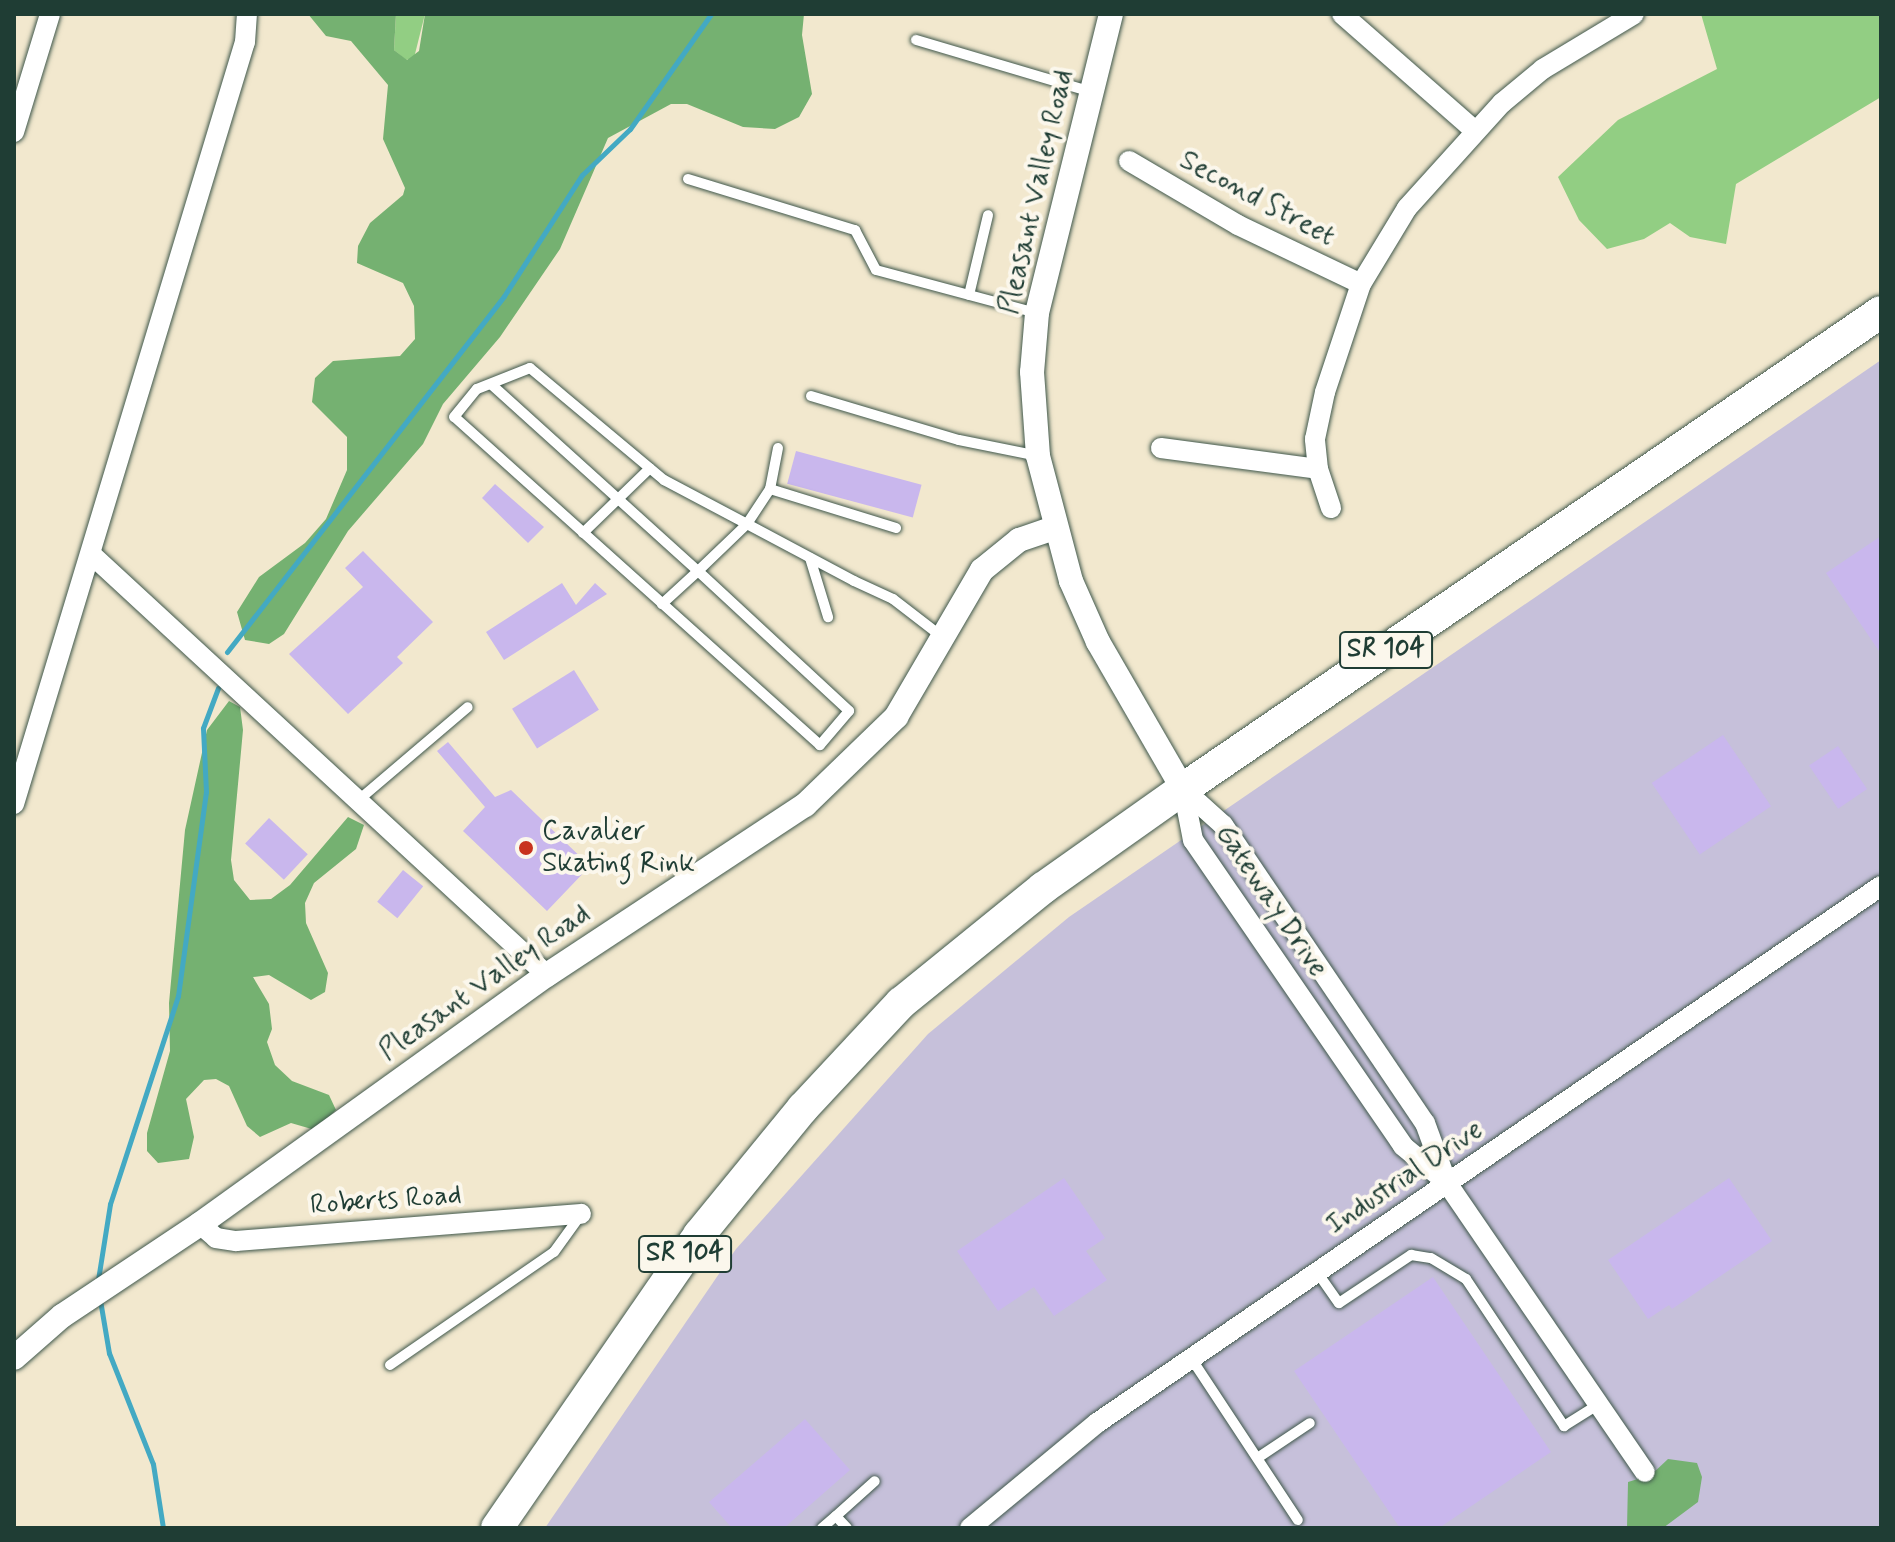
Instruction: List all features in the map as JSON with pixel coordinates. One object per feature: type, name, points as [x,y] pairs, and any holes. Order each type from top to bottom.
[{"type":"main road","name":"SR 104","points":[[497,1528],[699,1235],[823,1087],[901,1003],[1043,888],[1183,789],[1881,312]]},
{"type":"street","points":[[14,132],[50,14]]},
{"type":"street","points":[[14,804],[92,555],[245,42],[247,14]]},
{"type":"street","points":[[1342,14],[1447,101],[1474,130]]},
{"type":"street","name":"Pleasant Valley Road","points":[[1107,15],[1037,313],[1032,372],[1038,456],[1053,528],[1098,642],[1183,789]]},
{"type":"street","points":[[1331,508],[1318,469],[1315,439],[1325,392],[1361,284],[1407,208],[1474,130],[1543,69],[1623,16]]},
{"type":"street","name":"Second Street","points":[[1129,161],[1238,225],[1361,284]]},
{"type":"street","points":[[1161,448],[1318,469]]},
{"type":"street","name":"Pleasant Valley Road","points":[[14,1358],[84,1301],[200,1224],[547,975],[805,805],[840,777],[896,717],[982,570],[1019,540],[1053,528]]},
{"type":"street","points":[[92,555],[361,798],[547,975]]},
{"type":"street","name":"Gateway Drive","points":[[1183,789],[1193,840],[1403,1146],[1447,1183]]},
{"type":"street","name":"Gateway Drive","points":[[1183,789],[1223,825],[1425,1123],[1447,1183],[1645,1472]]},
{"type":"street","name":"Industrial Drive","points":[[970,1528],[1047,1460],[1191,1358],[1881,886]]},
{"type":"street","name":"Roberts Road","points":[[200,1224],[216,1238],[236,1241],[581,1214]]},
{"type":"lane","points":[[916,40],[1091,92]]},
{"type":"lane","points":[[688,179],[855,230],[876,270],[1037,313]]},
{"type":"lane","points":[[969,295],[988,215]]},
{"type":"lane","points":[[492,385],[849,711],[820,745],[454,417],[477,389],[530,368],[650,468],[810,558],[893,599],[941,636]]},
{"type":"lane","points":[[811,396],[959,440],[1038,456]]},
{"type":"lane","points":[[662,604],[747,524],[770,489],[778,448]]},
{"type":"lane","points":[[583,533],[650,468]]},
{"type":"lane","points":[[770,489],[896,528]]},
{"type":"lane","points":[[810,558],[828,617]]},
{"type":"lane","points":[[361,798],[468,707]]},
{"type":"lane","points":[[390,1365],[554,1252],[581,1214]]},
{"type":"lane","points":[[1317,1272],[1339,1303],[1411,1255],[1431,1258],[1466,1279],[1564,1426],[1599,1404]]},
{"type":"lane","points":[[1191,1358],[1298,1520]]},
{"type":"lane","points":[[1259,1457],[1310,1423]]},
{"type":"lane","points":[[822,1528],[875,1481]]},
{"type":"lane","points":[[836,1516],[847,1528]]},
{"type":"shaded area","points":[[1881,360],[1881,1528],[545,1528],[736,1249],[928,1034],[1069,917]]},
{"type":"green space","points":[[308,14],[396,14],[394,50],[407,60],[419,51],[425,14],[804,14],[802,35],[812,94],[799,117],[775,129],[743,127],[687,104],[671,104],[608,138],[560,249],[500,337],[443,404],[423,444],[348,531],[284,634],[269,644],[245,640],[237,612],[259,577],[305,543],[326,519],[347,470],[347,437],[312,402],[315,378],[333,361],[400,356],[415,339],[414,306],[403,283],[357,263],[358,246],[370,223],[403,195],[405,188],[383,139],[388,85],[351,41],[326,36]]},
{"type":"green space","points":[[396,14],[425,14],[414,58],[406,60],[394,50]]},
{"type":"green space","points":[[1701,14],[1881,14],[1881,97],[1736,184],[1726,244],[1690,237],[1670,223],[1644,239],[1607,249],[1579,220],[1558,177],[1618,120],[1717,69]]},
{"type":"green space","points":[[229,701],[240,707],[243,730],[231,860],[234,880],[250,900],[271,899],[290,885],[348,817],[364,825],[356,849],[314,883],[305,903],[306,923],[328,973],[325,992],[311,1000],[269,975],[253,977],[269,1004],[272,1029],[267,1042],[275,1065],[292,1081],[329,1095],[336,1110],[315,1130],[291,1123],[260,1137],[247,1126],[229,1086],[216,1079],[204,1080],[186,1099],[194,1137],[189,1159],[158,1163],[147,1151],[147,1133],[170,1051],[169,1003],[185,830],[207,730]]},
{"type":"green space","points":[[1668,1459],[1697,1463],[1702,1477],[1698,1502],[1663,1528],[1627,1528],[1628,1482],[1651,1475]]},
{"type":"building","points":[[796,451],[922,485],[913,517],[787,484]]},
{"type":"building","points":[[495,484],[544,527],[528,543],[482,498]]},
{"type":"building","points":[[1881,536],[1881,654],[1826,573]]},
{"type":"building","points":[[363,551],[433,622],[397,657],[403,663],[348,714],[289,654],[363,587],[345,568]]},
{"type":"building","points":[[562,583],[576,605],[595,583],[607,594],[504,660],[486,632]]},
{"type":"building","points":[[574,670],[599,710],[537,749],[512,709]]},
{"type":"building","points":[[1723,735],[1771,806],[1700,854],[1652,783]]},
{"type":"building","name":"Cavalier Skating Rink","points":[[448,742],[495,797],[511,790],[590,866],[547,911],[463,831],[485,807],[437,751]]},
{"type":"building","points":[[1838,746],[1867,789],[1838,809],[1809,766]]},
{"type":"building","points":[[269,818],[308,854],[284,880],[245,844]]},
{"type":"building","points":[[403,870],[423,886],[397,918],[377,902]]},
{"type":"building","points":[[1064,1178],[1105,1238],[1086,1251],[1107,1280],[1054,1316],[1034,1287],[998,1311],[957,1251]]},
{"type":"building","points":[[1729,1178],[1772,1241],[1672,1309],[1669,1305],[1648,1319],[1608,1260]]},
{"type":"building","points":[[1433,1277],[1551,1452],[1439,1528],[1400,1528],[1294,1371]]},
{"type":"building","points":[[805,1419],[850,1470],[784,1528],[732,1528],[709,1502]]},
{"type":"waterway","points":[[227,652],[504,296],[582,175],[630,129],[711,14]]},
{"type":"waterway","points":[[97,1286],[110,1204],[178,996],[206,792],[203,728],[218,688]]},
{"type":"waterway","points":[[100,1300],[109,1353],[153,1464],[163,1528]]},
{"type":"place","name":"Cavalier Skating Rink","points":[[526,848]]}]
